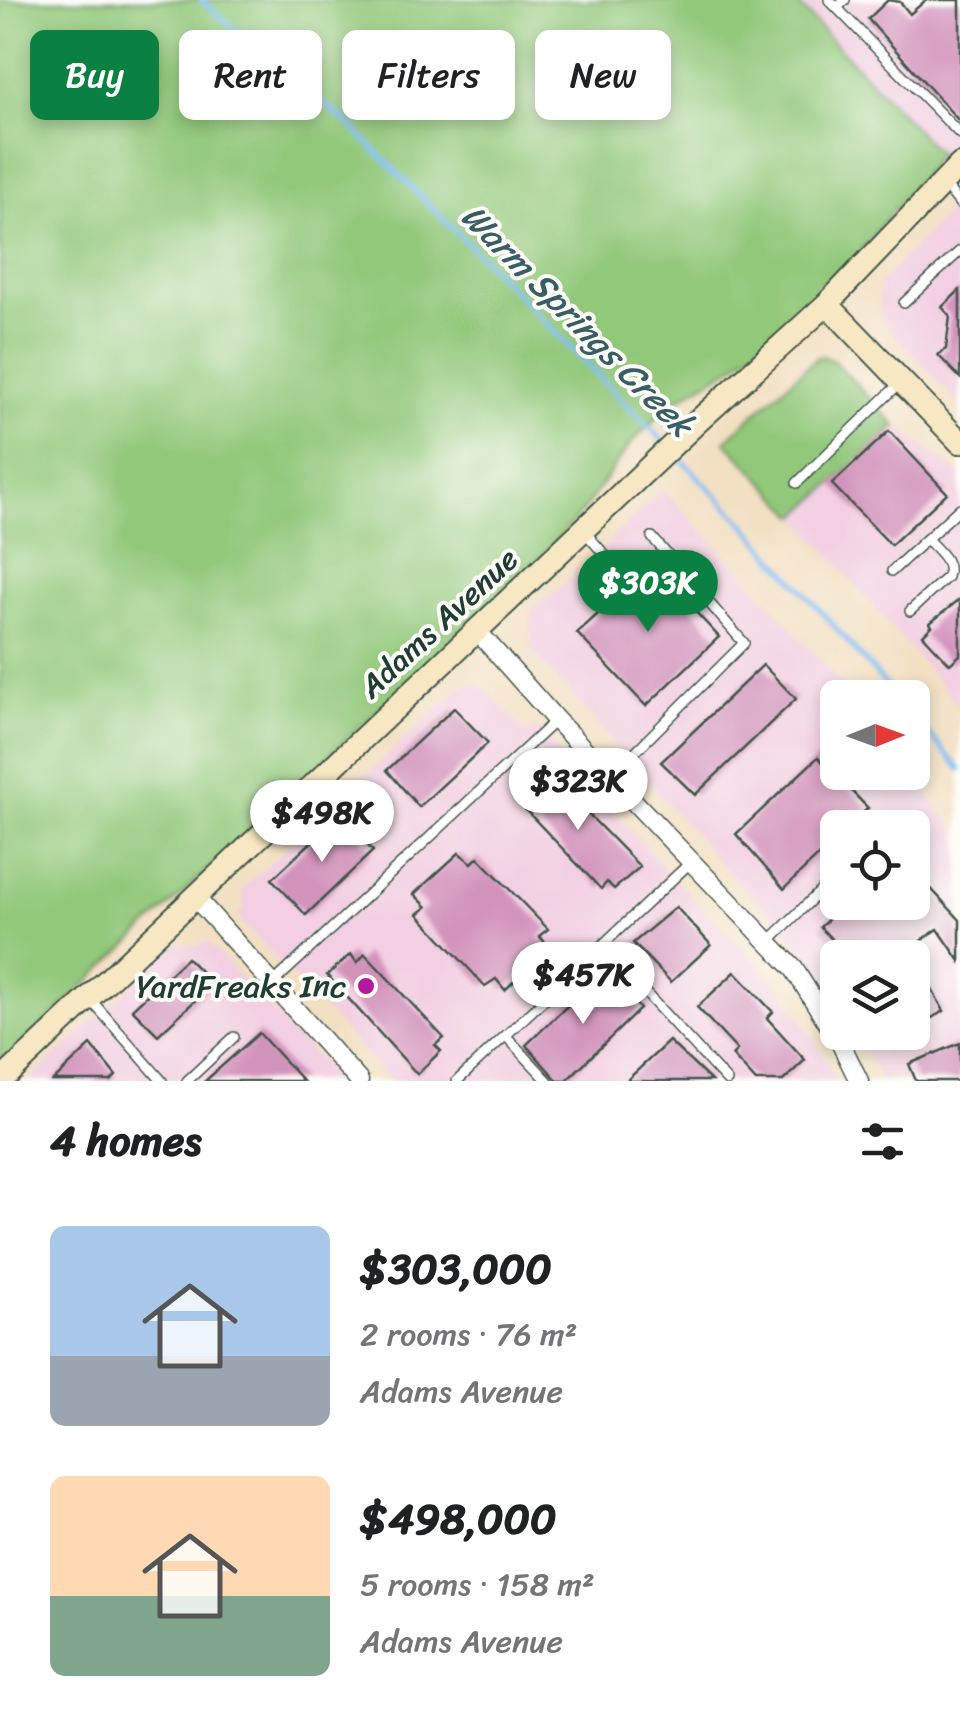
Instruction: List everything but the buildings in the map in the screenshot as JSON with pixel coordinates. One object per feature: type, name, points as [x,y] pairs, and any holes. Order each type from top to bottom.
[{"type":"street","name":"Adams Avenue","points":[[1,1081],[696,422],[827,304],[960,166]]},
{"type":"street","points":[[827,304],[960,442]]},
{"type":"street","points":[[478,632],[556,720],[794,970],[841,1044],[859,1081]]},
{"type":"street","points":[[195,897],[359,1081]]},
{"type":"lane","points":[[846,0],[833,4],[960,134]]},
{"type":"lane","points":[[944,184],[960,204]]},
{"type":"lane","points":[[904,303],[960,252]]},
{"type":"lane","points":[[797,483],[900,383]]},
{"type":"lane","points":[[892,572],[960,508]]},
{"type":"lane","points":[[583,531],[618,570]]},
{"type":"lane","points":[[610,776],[744,643],[652,537]]},
{"type":"lane","points":[[910,611],[950,570],[948,562],[927,539]]},
{"type":"lane","points":[[273,983],[556,720]]},
{"type":"lane","points":[[457,1081],[692,862]]},
{"type":"lane","points":[[768,942],[820,891]]},
{"type":"lane","points":[[602,946],[727,1081]]},
{"type":"lane","points":[[88,997],[162,1081]]},
{"type":"lane","points":[[506,1036],[548,1081]]},
{"type":"lane","points":[[187,1081],[234,1037]]},
{"type":"shaded area","points":[[794,0],[960,0],[960,134],[939,154]]},
{"type":"shaded area","points":[[960,197],[960,405],[880,319],[879,284]]},
{"type":"shaded area","points":[[896,426],[960,474],[960,708],[797,516]]},
{"type":"shaded area","points":[[662,489],[746,576],[837,680],[820,680],[820,790],[924,790],[960,835],[960,1081],[901,1081],[898,1076],[882,1081],[865,1050],[930,1050],[930,940],[820,940],[820,981],[777,919],[723,867],[532,650],[532,611],[586,565]]},
{"type":"shaded area","points":[[472,683],[486,689],[526,734],[535,727],[701,907],[770,975],[811,1034],[837,1081],[391,1081],[237,917],[244,910],[242,889],[463,686]]},
{"type":"shaded area","points":[[207,941],[339,1081],[29,1081],[176,944],[202,945]]},
{"type":"green space","points":[[0,0],[794,0],[939,154],[845,270],[801,313],[734,366],[673,402],[631,443],[585,508],[548,550],[0,1065]]},
{"type":"green space","points":[[823,356],[835,362],[896,426],[797,516],[725,441],[816,358]]},
{"type":"waterway","name":"Warm Springs Creek","points":[[201,0],[351,126],[666,444]]},
{"type":"waterway","name":"Warm Springs Creek","points":[[674,452],[742,521],[881,680]]},
{"type":"waterway","name":"Warm Springs Creek","points":[[930,735],[960,769]]},
{"type":"place","name":"YardFreaks Inc","points":[[366,986]]}]
